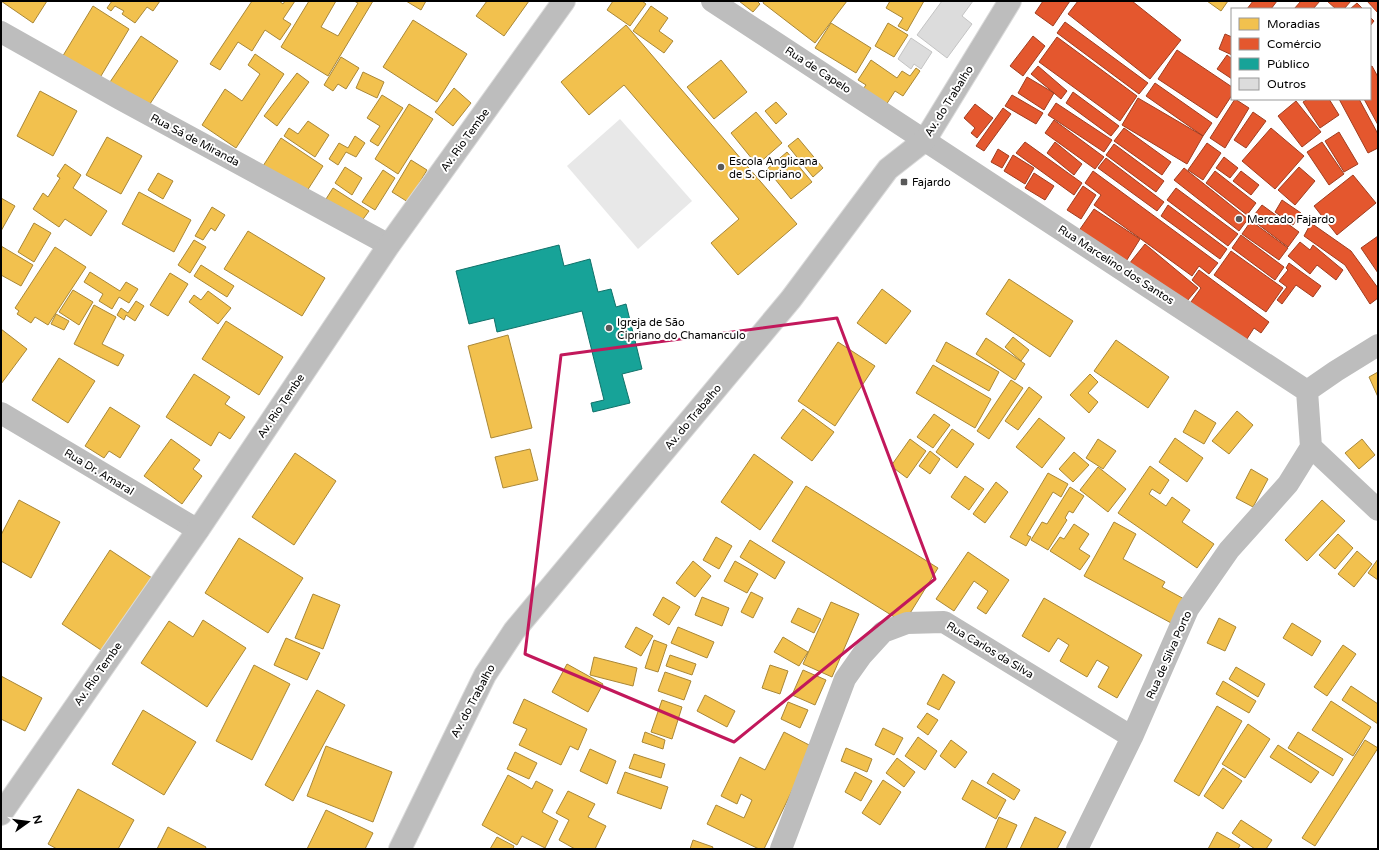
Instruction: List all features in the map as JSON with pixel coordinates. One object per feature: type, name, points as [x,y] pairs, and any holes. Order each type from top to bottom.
[{"type":"street","name":"Av. Rio Tembe","points":[[1,814],[198,530],[389,245],[564,1]]},
{"type":"street","name":"Rua de Capelo","points":[[712,1],[925,140]]},
{"type":"street","name":"Av. do Trabalho","points":[[400,849],[485,675],[514,632],[791,300],[888,169],[925,140],[1010,1]]},
{"type":"street","name":"Rua Sá de Miranda","points":[[1,32],[127,103],[389,245]]},
{"type":"street","name":"Rua Marcelino dos Santos","points":[[925,140],[1307,391]]},
{"type":"street","points":[[1378,345],[1307,391],[1311,447],[1378,510]]},
{"type":"street","name":"Rua Dr. Amaral","points":[[1,413],[198,530]]},
{"type":"street","name":"Rua de Silva Porto","points":[[1077,849],[1132,737],[1188,609],[1229,550],[1288,484],[1311,447]]},
{"type":"street","name":"Rua Carlos da Silva","points":[[781,849],[845,679],[862,655],[883,632],[907,623],[944,622],[1132,737]]},
{"type":"highlighted area","points":[[837,318],[935,579],[734,742],[525,654],[561,355]]},
{"type":"shaded area","points":[[620,119],[692,201],[638,249],[567,166]]},
{"type":"building: Moradias","points":[[1,1],[47,1],[33,23]]},
{"type":"building: Moradias","points":[[112,1],[160,1],[153,11],[147,7],[135,23],[122,14],[124,11],[115,6],[111,11],[107,8]]},
{"type":"building: Moradias","points":[[252,1],[279,1],[283,4],[285,1],[295,1],[283,19],[291,24],[280,40],[265,30],[252,51],[238,42],[220,70],[210,64]]},
{"type":"building: Moradias","points":[[309,1],[336,1],[321,27],[338,36],[358,3],[354,1],[373,1],[328,76],[281,47]]},
{"type":"building: Moradias","points":[[406,1],[426,1],[421,10]]},
{"type":"building: Moradias","points":[[487,1],[529,1],[504,36],[476,16]]},
{"type":"building: Moradias","points":[[613,1],[642,1],[646,4],[630,26],[607,10]]},
{"type":"building: Moradias","points":[[739,1],[757,1],[760,4],[753,12]]},
{"type":"building: Moradias","points":[[764,1],[847,1],[815,43],[763,3]]},
{"type":"building: Moradias","points":[[890,1],[924,1],[907,31],[898,26],[903,18],[886,8]]},
{"type":"building: Moradias","points":[[1207,1],[1228,1],[1221,11]]},
{"type":"building: Moradias","points":[[93,6],[129,29],[98,81],[61,59]]},
{"type":"building: Moradias","points":[[651,6],[668,18],[659,31],[673,41],[664,53],[633,31]]},
{"type":"building: Moradias","points":[[413,20],[467,54],[437,102],[383,67]]},
{"type":"building: Moradias","points":[[831,23],[871,48],[856,73],[815,48]]},
{"type":"building: Moradias","points":[[888,23],[908,35],[894,57],[875,46]]},
{"type":"building: Moradias","name":"Escola Anglicana de S. Cipriano","points":[[626,25],[797,224],[738,275],[711,243],[739,219],[624,85],[589,115],[561,82]]},
{"type":"building: Moradias","points":[[141,36],[178,61],[146,110],[108,85]]},
{"type":"building: Moradias","points":[[255,54],[284,74],[236,148],[202,125],[225,89],[242,101],[260,74],[248,65]]},
{"type":"building: Moradias","points":[[341,57],[359,68],[346,89],[338,84],[333,91],[324,85]]},
{"type":"building: Moradias","points":[[721,60],[747,92],[714,119],[687,87]]},
{"type":"building: Moradias","points":[[871,60],[897,78],[902,71],[910,76],[916,68],[920,71],[903,96],[895,91],[886,105],[863,89],[866,85],[858,80]]},
{"type":"building: Moradias","points":[[363,72],[384,82],[377,98],[356,88]]},
{"type":"building: Moradias","points":[[297,73],[309,82],[277,126],[264,116]]},
{"type":"building: Moradias","points":[[454,88],[471,103],[453,126],[435,112]]},
{"type":"building: Moradias","points":[[40,91],[77,111],[53,156],[17,136]]},
{"type":"building: Moradias","points":[[382,95],[403,108],[378,146],[370,141],[380,126],[367,118]]},
{"type":"building: Moradias","points":[[776,102],[787,114],[776,124],[765,111]]},
{"type":"building: Moradias","points":[[409,104],[433,119],[398,174],[375,159]]},
{"type":"building: Moradias","points":[[756,112],[782,143],[757,165],[731,133]]},
{"type":"building: Moradias","points":[[308,121],[329,135],[315,157],[284,136],[289,128],[298,134]]},
{"type":"building: Moradias","points":[[355,136],[365,143],[356,157],[346,152],[338,165],[329,159],[339,143],[348,148]]},
{"type":"building: Moradias","points":[[107,137],[142,156],[121,194],[86,175]]},
{"type":"building: Moradias","points":[[281,138],[323,166],[305,194],[263,166]]},
{"type":"building: Moradias","points":[[798,138],[823,168],[813,177],[788,146]]},
{"type":"building: Moradias","points":[[787,152],[812,182],[791,199],[767,169]]},
{"type":"building: Moradias","points":[[411,160],[427,170],[408,202],[392,192]]},
{"type":"building: Moradias","points":[[65,164],[81,175],[73,188],[107,211],[91,236],[65,219],[59,227],[33,209],[43,193],[48,197],[60,178],[57,176]]},
{"type":"building: Moradias","points":[[345,167],[362,178],[352,195],[335,183]]},
{"type":"building: Moradias","points":[[383,170],[395,178],[375,210],[362,202]]},
{"type":"building: Moradias","points":[[158,173],[173,181],[163,199],[148,190]]},
{"type":"building: Moradias","points":[[333,188],[369,211],[361,222],[326,199]]},
{"type":"building: Moradias","points":[[139,192],[191,220],[174,252],[122,224]]},
{"type":"building: Moradias","points":[[1,198],[15,206],[1,231]]},
{"type":"building: Moradias","points":[[212,207],[225,215],[215,231],[211,228],[203,240],[195,236]]},
{"type":"building: Moradias","points":[[34,223],[51,233],[34,262],[18,252]]},
{"type":"building: Moradias","points":[[248,231],[325,278],[302,316],[224,269]]},
{"type":"building: Moradias","points":[[194,240],[206,247],[190,273],[178,265]]},
{"type":"building: Moradias","points":[[1,246],[33,265],[21,286],[1,275]]},
{"type":"building: Moradias","points":[[55,247],[86,267],[48,325],[35,317],[31,323],[17,314],[19,311],[15,308]]},
{"type":"building: Moradias","points":[[201,265],[234,286],[227,297],[194,276]]},
{"type":"building: Moradias","points":[[90,272],[120,291],[126,282],[138,289],[129,303],[119,297],[112,309],[99,301],[103,294],[84,282]]},
{"type":"building: Moradias","points":[[170,273],[188,284],[168,316],[150,305]]},
{"type":"building: Moradias","points":[[1009,279],[1073,321],[1050,357],[986,314]]},
{"type":"building: Moradias","points":[[882,289],[911,311],[886,344],[857,323]]},
{"type":"building: Moradias","points":[[73,290],[93,302],[79,325],[59,312]]},
{"type":"building: Moradias","points":[[208,291],[231,308],[218,324],[189,302],[194,295],[201,300]]},
{"type":"building: Moradias","points":[[136,301],[144,306],[135,321],[126,315],[124,320],[117,315],[121,308],[128,313]]},
{"type":"building: Moradias","points":[[94,305],[116,317],[102,344],[124,355],[118,366],[74,344]]},
{"type":"building: Moradias","points":[[56,314],[69,321],[64,330],[51,324]]},
{"type":"building: Moradias","points":[[226,321],[283,357],[259,395],[202,359]]},
{"type":"building: Moradias","points":[[1,329],[27,349],[1,384]]},
{"type":"building: Moradias","points":[[508,335],[532,428],[491,438],[468,346]]},
{"type":"building: Moradias","points":[[1013,337],[1029,350],[1021,361],[1005,347]]},
{"type":"building: Moradias","points":[[986,338],[1025,364],[1015,380],[976,354]]},
{"type":"building: Moradias","points":[[1116,340],[1169,377],[1148,408],[1094,371]]},
{"type":"building: Moradias","points":[[838,342],[875,366],[835,426],[798,401]]},
{"type":"building: Moradias","points":[[946,342],[999,372],[989,391],[936,361]]},
{"type":"building: Moradias","points":[[59,358],[95,381],[68,423],[32,400]]},
{"type":"building: Moradias","points":[[933,365],[991,399],[975,428],[916,393]]},
{"type":"building: Moradias","points":[[1378,372],[1378,397],[1369,377]]},
{"type":"building: Moradias","points":[[194,374],[230,397],[225,404],[245,417],[230,439],[219,432],[211,446],[166,417]]},
{"type":"building: Moradias","points":[[1090,374],[1098,382],[1088,393],[1098,402],[1089,413],[1070,395]]},
{"type":"building: Moradias","points":[[1011,380],[1023,388],[989,439],[977,431]]},
{"type":"building: Moradias","points":[[1029,387],[1042,397],[1018,430],[1005,421]]},
{"type":"building: Moradias","points":[[110,407],[140,426],[120,458],[109,451],[104,458],[85,446]]},
{"type":"building: Moradias","points":[[803,409],[834,432],[812,461],[781,438]]},
{"type":"building: Moradias","points":[[1195,410],[1216,423],[1204,444],[1183,432]]},
{"type":"building: Moradias","points":[[1237,411],[1253,425],[1229,454],[1212,441]]},
{"type":"building: Moradias","points":[[934,414],[950,425],[933,448],[917,437]]},
{"type":"building: Moradias","points":[[1039,418],[1065,438],[1042,468],[1016,447]]},
{"type":"building: Moradias","points":[[952,429],[974,444],[957,468],[936,452]]},
{"type":"building: Moradias","points":[[1175,438],[1203,458],[1187,482],[1159,462]]},
{"type":"building: Moradias","points":[[171,439],[200,460],[193,469],[202,476],[182,504],[144,476]]},
{"type":"building: Moradias","points":[[910,439],[926,451],[907,478],[891,466]]},
{"type":"building: Moradias","points":[[1098,439],[1116,451],[1103,469],[1086,458]]},
{"type":"building: Moradias","points":[[1362,439],[1375,455],[1359,469],[1345,453]]},
{"type":"building: Moradias","points":[[530,449],[538,480],[503,488],[495,457]]},
{"type":"building: Moradias","points":[[930,451],[940,459],[930,474],[919,466]]},
{"type":"building: Moradias","points":[[1074,452],[1089,465],[1073,482],[1059,469]]},
{"type":"building: Moradias","points":[[295,453],[336,481],[294,545],[252,517]]},
{"type":"building: Moradias","points":[[754,454],[793,482],[760,530],[721,502]]},
{"type":"building: Moradias","points":[[1150,466],[1169,480],[1160,494],[1152,489],[1149,494],[1166,506],[1172,497],[1190,510],[1182,522],[1214,544],[1197,568],[1118,513]]},
{"type":"building: Moradias","points":[[1098,467],[1126,489],[1108,512],[1080,490]]},
{"type":"building: Moradias","points":[[1251,469],[1268,479],[1253,507],[1236,498]]},
{"type":"building: Moradias","points":[[1048,473],[1068,484],[1061,497],[1053,492],[1027,535],[1031,537],[1026,546],[1010,537]]},
{"type":"building: Moradias","points":[[965,476],[984,489],[969,510],[951,497]]},
{"type":"building: Moradias","points":[[996,482],[1008,492],[985,523],[973,514]]},
{"type":"building: Moradias","points":[[806,486],[938,568],[904,623],[772,541]]},
{"type":"building: Moradias","points":[[1070,487],[1084,496],[1073,513],[1069,511],[1065,518],[1067,520],[1048,550],[1031,540],[1042,522],[1047,524]]},
{"type":"building: Moradias","points":[[19,500],[60,522],[31,578],[1,561],[1,535]]},
{"type":"building: Moradias","points":[[1322,500],[1345,521],[1307,561],[1285,540]]},
{"type":"building: Moradias","points":[[1114,522],[1136,534],[1123,559],[1165,582],[1162,587],[1186,600],[1173,624],[1084,576]]},
{"type":"building: Moradias","points":[[1074,524],[1089,534],[1079,549],[1090,556],[1080,570],[1050,551],[1060,537],[1064,539]]},
{"type":"building: Moradias","points":[[1338,534],[1353,548],[1335,569],[1319,555]]},
{"type":"building: Moradias","points":[[716,537],[732,546],[719,569],[703,560]]},
{"type":"building: Moradias","points":[[239,538],[303,578],[268,633],[205,593]]},
{"type":"building: Moradias","points":[[750,540],[785,562],[775,579],[740,557]]},
{"type":"building: Moradias","points":[[110,550],[152,578],[104,652],[62,624]]},
{"type":"building: Moradias","points":[[1357,551],[1372,564],[1354,587],[1338,574]]},
{"type":"building: Moradias","points":[[968,552],[1009,580],[986,614],[977,608],[988,591],[974,581],[954,611],[936,599]]},
{"type":"building: Moradias","points":[[1378,559],[1378,580],[1368,573]]},
{"type":"building: Moradias","points":[[693,561],[711,576],[695,597],[676,583]]},
{"type":"building: Moradias","points":[[735,561],[758,574],[747,593],[724,581]]},
{"type":"building: Moradias","points":[[751,592],[763,598],[753,618],[741,612]]},
{"type":"building: Moradias","points":[[313,594],[340,605],[323,649],[295,638]]},
{"type":"building: Moradias","points":[[663,597],[680,607],[669,625],[653,615]]},
{"type":"building: Moradias","points":[[702,597],[729,608],[722,626],[695,615]]},
{"type":"building: Moradias","points":[[1044,598],[1142,655],[1117,698],[1098,687],[1109,667],[1097,660],[1087,677],[1060,661],[1069,645],[1058,638],[1049,652],[1022,636]]},
{"type":"building: Moradias","points":[[831,602],[859,614],[832,677],[803,664]]},
{"type":"building: Moradias","points":[[798,608],[821,619],[814,633],[791,622]]},
{"type":"building: Moradias","points":[[1219,618],[1236,627],[1225,651],[1207,643]]},
{"type":"building: Moradias","points":[[203,620],[246,648],[207,707],[141,663],[169,621],[193,637]]},
{"type":"building: Moradias","points":[[1292,623],[1321,641],[1312,656],[1283,638]]},
{"type":"building: Moradias","points":[[636,627],[653,636],[641,656],[625,647]]},
{"type":"building: Moradias","points":[[678,627],[714,642],[707,658],[671,643]]},
{"type":"building: Moradias","points":[[783,637],[808,652],[799,666],[774,652]]},
{"type":"building: Moradias","points":[[286,638],[320,653],[307,680],[274,665]]},
{"type":"building: Moradias","points":[[654,640],[667,645],[658,672],[645,668]]},
{"type":"building: Moradias","points":[[1343,645],[1356,654],[1327,696],[1314,687]]},
{"type":"building: Moradias","points":[[670,655],[696,664],[692,675],[666,666]]},
{"type":"building: Moradias","points":[[594,657],[637,668],[633,686],[590,675]]},
{"type":"building: Moradias","points":[[567,664],[603,684],[588,712],[552,692]]},
{"type":"building: Moradias","points":[[254,665],[290,684],[252,760],[216,741]]},
{"type":"building: Moradias","points":[[770,665],[788,671],[780,694],[762,688]]},
{"type":"building: Moradias","points":[[1236,667],[1265,684],[1258,697],[1229,679]]},
{"type":"building: Moradias","points":[[803,670],[826,680],[815,705],[792,695]]},
{"type":"building: Moradias","points":[[665,672],[691,681],[684,700],[658,691]]},
{"type":"building: Moradias","points":[[943,674],[955,682],[939,710],[927,704]]},
{"type":"building: Moradias","points":[[1,676],[42,698],[25,731],[1,719]]},
{"type":"building: Moradias","points":[[1223,681],[1256,701],[1249,713],[1216,694]]},
{"type":"building: Moradias","points":[[1351,686],[1378,704],[1378,724],[1342,700]]},
{"type":"building: Moradias","points":[[317,690],[345,705],[293,801],[265,785]]},
{"type":"building: Moradias","points":[[705,695],[735,711],[727,727],[697,711]]},
{"type":"building: Moradias","points":[[524,699],[587,729],[578,750],[570,746],[561,765],[519,745],[527,729],[513,723]]},
{"type":"building: Moradias","points":[[662,700],[682,707],[672,739],[651,732]]},
{"type":"building: Moradias","points":[[1331,701],[1371,727],[1353,756],[1312,730]]},
{"type":"building: Moradias","points":[[788,702],[808,710],[800,728],[781,719]]},
{"type":"building: Moradias","points":[[1217,706],[1242,721],[1199,796],[1174,781]]},
{"type":"building: Moradias","points":[[143,710],[196,742],[164,795],[112,764]]},
{"type":"building: Moradias","points":[[927,713],[938,720],[928,735],[917,727]]},
{"type":"building: Moradias","points":[[1248,724],[1270,739],[1245,778],[1222,764]]},
{"type":"building: Moradias","points":[[883,728],[903,738],[894,755],[875,745]]},
{"type":"building: Moradias","points":[[645,732],[665,740],[663,749],[642,742]]},
{"type":"building: Moradias","points":[[784,732],[813,747],[764,849],[759,849],[707,824],[716,805],[744,818],[752,800],[741,794],[737,804],[721,796],[740,757],[765,770]]},
{"type":"building: Moradias","points":[[1298,732],[1343,759],[1333,776],[1288,748]]},
{"type":"building: Moradias","points":[[918,737],[937,751],[925,770],[905,756]]},
{"type":"building: Moradias","points":[[951,740],[967,752],[955,768],[940,756]]},
{"type":"building: Moradias","points":[[1365,740],[1378,748],[1315,846],[1302,838]]},
{"type":"building: Moradias","points":[[1278,745],[1319,772],[1311,783],[1270,757]]},
{"type":"building: Moradias","points":[[326,746],[392,772],[373,822],[307,796]]},
{"type":"building: Moradias","points":[[846,748],[872,759],[867,772],[841,761]]},
{"type":"building: Moradias","points":[[590,749],[616,761],[607,784],[580,771]]},
{"type":"building: Moradias","points":[[515,752],[537,763],[529,779],[507,769]]},
{"type":"building: Moradias","points":[[634,754],[665,764],[661,778],[629,768]]},
{"type":"building: Moradias","points":[[897,758],[915,772],[904,787],[886,773]]},
{"type":"building: Moradias","points":[[1223,768],[1242,781],[1223,809],[1204,796]]},
{"type":"building: Moradias","points":[[625,772],[668,787],[661,809],[617,793]]},
{"type":"building: Moradias","points":[[855,772],[872,781],[861,801],[845,792]]},
{"type":"building: Moradias","points":[[993,773],[1020,790],[1014,800],[987,783]]},
{"type":"building: Moradias","points":[[508,775],[532,789],[536,781],[553,790],[542,812],[558,821],[545,848],[522,836],[517,845],[482,825]]},
{"type":"building: Moradias","points":[[883,780],[901,792],[880,825],[862,813]]},
{"type":"building: Moradias","points":[[972,780],[1006,800],[996,819],[962,799]]},
{"type":"building: Moradias","points":[[78,789],[134,820],[118,849],[57,849],[48,844]]},
{"type":"building: Moradias","points":[[568,791],[595,804],[588,817],[606,826],[595,849],[575,849],[559,840],[569,820],[556,813]]},
{"type":"building: Moradias","points":[[326,810],[373,833],[365,849],[307,849]]},
{"type":"building: Moradias","points":[[999,817],[1017,825],[1006,849],[985,849]]},
{"type":"building: Moradias","points":[[1035,817],[1066,832],[1057,849],[1020,849]]},
{"type":"building: Moradias","points":[[1241,820],[1272,840],[1266,849],[1255,849],[1232,833]]},
{"type":"building: Moradias","points":[[168,827],[206,847],[205,849],[157,849]]},
{"type":"building: Moradias","points":[[1217,832],[1240,845],[1238,849],[1208,849]]},
{"type":"building: Moradias","points":[[497,837],[514,846],[513,849],[490,849]]},
{"type":"building: Moradias","points":[[693,840],[713,847],[712,849],[690,849]]},
{"type":"building: Comércio","points":[[1043,1],[1070,1],[1053,26],[1035,13]]},
{"type":"building: Comércio","points":[[1078,1],[1132,1],[1181,40],[1150,79],[1068,14]]},
{"type":"building: Comércio","points":[[1253,1],[1277,1],[1272,8],[1248,8]]},
{"type":"building: Comércio","points":[[1301,1],[1320,1],[1314,8],[1295,8]]},
{"type":"building: Comércio","points":[[1327,1],[1351,1],[1345,8],[1335,8]]},
{"type":"building: Comércio","points":[[1367,1],[1378,1],[1378,13]]},
{"type":"building: Comércio","points":[[1357,3],[1362,8],[1351,8]]},
{"type":"building: Comércio","points":[[1371,18],[1374,21],[1371,25]]},
{"type":"building: Comércio","points":[[1065,22],[1148,83],[1139,94],[1057,33]]},
{"type":"building: Comércio","points":[[1225,34],[1231,37],[1231,55],[1219,49]]},
{"type":"building: Comércio","points":[[1033,36],[1045,46],[1023,76],[1010,66]]},
{"type":"building: Comércio","points":[[1057,37],[1137,96],[1120,121],[1039,62]]},
{"type":"building: Comércio","points":[[1177,50],[1231,86],[1231,97],[1217,118],[1158,79]]},
{"type":"building: Comércio","points":[[1227,55],[1231,58],[1231,78],[1217,69]]},
{"type":"building: Comércio","points":[[1038,66],[1067,91],[1061,99],[1031,74]]},
{"type":"building: Comércio","points":[[1371,66],[1378,77],[1378,125],[1365,100],[1371,100]]},
{"type":"building: Comércio","points":[[1027,77],[1054,93],[1044,110],[1018,93]]},
{"type":"building: Comércio","points":[[1155,83],[1212,123],[1203,136],[1146,96]]},
{"type":"building: Comércio","points":[[1073,92],[1119,126],[1111,136],[1066,103]]},
{"type":"building: Comércio","points":[[1012,95],[1043,113],[1036,124],[1005,106]]},
{"type":"building: Comércio","points":[[1138,98],[1203,136],[1187,164],[1122,125]]},
{"type":"building: Comércio","points":[[1234,100],[1249,108],[1225,148],[1210,138]]},
{"type":"building: Comércio","points":[[1306,100],[1330,100],[1339,115],[1320,128],[1303,102]]},
{"type":"building: Comércio","points":[[1340,100],[1360,100],[1378,134],[1378,148],[1368,153]]},
{"type":"building: Comércio","points":[[1296,101],[1321,132],[1302,147],[1278,116]]},
{"type":"building: Comércio","points":[[1056,103],[1112,140],[1104,152],[1048,115]]},
{"type":"building: Comércio","points":[[975,104],[993,118],[977,138],[971,133],[975,128],[964,118]]},
{"type":"building: Comércio","points":[[1003,108],[1011,114],[984,151],[976,146]]},
{"type":"building: Comércio","points":[[1253,112],[1266,121],[1246,148],[1234,140]]},
{"type":"building: Comércio","points":[[1054,120],[1104,157],[1095,169],[1045,133]]},
{"type":"building: Comércio","points":[[1124,128],[1171,162],[1162,175],[1114,141]]},
{"type":"building: Comércio","points":[[1271,128],[1304,156],[1275,189],[1242,161]]},
{"type":"building: Comércio","points":[[1339,132],[1358,164],[1344,172],[1325,141]]},
{"type":"building: Comércio","points":[[1025,142],[1082,183],[1074,195],[1016,153]]},
{"type":"building: Comércio","points":[[1055,142],[1082,164],[1074,175],[1047,153]]},
{"type":"building: Comércio","points":[[1322,142],[1344,174],[1329,185],[1307,152]]},
{"type":"building: Comércio","points":[[1207,143],[1221,153],[1203,180],[1188,170]]},
{"type":"building: Comércio","points":[[1114,144],[1164,181],[1156,192],[1106,155]]},
{"type":"building: Comércio","points":[[998,149],[1009,156],[1002,168],[991,162]]},
{"type":"building: Comércio","points":[[1013,155],[1034,168],[1025,184],[1004,171]]},
{"type":"building: Comércio","points":[[1224,157],[1238,168],[1230,178],[1216,168]]},
{"type":"building: Comércio","points":[[1106,158],[1164,202],[1157,211],[1098,168]]},
{"type":"building: Comércio","points":[[1299,167],[1315,181],[1295,205],[1278,190]]},
{"type":"building: Comércio","points":[[1184,168],[1248,219],[1239,231],[1174,180]]},
{"type":"building: Comércio","points":[[1093,171],[1218,263],[1209,274],[1199,266],[1192,276],[1094,205],[1101,195],[1085,183]]},
{"type":"building: Comércio","points":[[1215,171],[1256,203],[1247,215],[1206,183]]},
{"type":"building: Comércio","points":[[1241,171],[1259,185],[1251,195],[1233,181]]},
{"type":"building: Comércio","points":[[1034,173],[1054,186],[1045,200],[1025,188]]},
{"type":"building: Comércio","points":[[1353,175],[1376,203],[1337,235],[1314,206]]},
{"type":"building: Comércio","points":[[1083,186],[1096,195],[1081,219],[1067,210]]},
{"type":"building: Comércio","points":[[1176,188],[1238,234],[1228,246],[1167,200]]},
{"type":"building: Comércio","points":[[1282,200],[1301,213],[1293,225],[1275,212]]},
{"type":"building: Comércio","points":[[1168,205],[1227,249],[1220,259],[1161,216]]},
{"type":"building: Comércio","points":[[1262,205],[1299,232],[1288,247],[1251,219]]},
{"type":"building: Comércio","points":[[1094,209],[1140,239],[1125,263],[1078,232]]},
{"type":"building: Comércio","points":[[1251,221],[1288,248],[1279,260],[1242,234]]},
{"type":"building: Comércio","points":[[1311,223],[1351,251],[1378,288],[1378,298],[1370,304],[1345,265],[1304,236]]},
{"type":"building: Comércio","points":[[1241,235],[1284,267],[1275,280],[1232,248]]},
{"type":"building: Comércio","points":[[1378,236],[1378,273],[1361,248]]},
{"type":"building: Comércio","points":[[1300,242],[1310,250],[1313,245],[1343,270],[1336,280],[1317,265],[1310,274],[1288,256]]},
{"type":"building: Comércio","points":[[1145,244],[1198,288],[1182,307],[1129,264]]},
{"type":"building: Comércio","points":[[1231,251],[1283,288],[1266,312],[1214,275]]},
{"type":"building: Comércio","points":[[1289,263],[1321,286],[1313,297],[1296,285],[1282,304],[1277,300],[1287,287],[1279,281],[1288,270],[1286,268]]},
{"type":"building: Comércio","points":[[1199,270],[1269,322],[1261,333],[1254,328],[1245,342],[1188,306],[1201,288],[1192,280]]},
{"type":"building: Público","name":"Igreja de São Cipriano do Chamanculo","points":[[559,245],[564,266],[590,259],[598,292],[611,289],[616,307],[626,304],[642,369],[622,374],[630,403],[593,412],[591,403],[604,400],[582,311],[497,332],[494,318],[469,324],[456,271]]},
{"type":"building: Outros","points":[[942,1],[973,1],[962,16],[972,24],[947,58],[917,35]]},
{"type":"building: Outros","points":[[911,38],[932,52],[921,69],[914,64],[911,69],[898,59]]},
{"type":"place","name":"Escola Anglicana de S. Cipriano","points":[[721,167]]},
{"type":"place","name":"Fajardo","points":[[904,182]]},
{"type":"place","name":"Mercado Fajardo","points":[[1239,219]]},
{"type":"place","name":"Igreja de São Cipriano do Chamanculo","points":[[609,328]]}]
